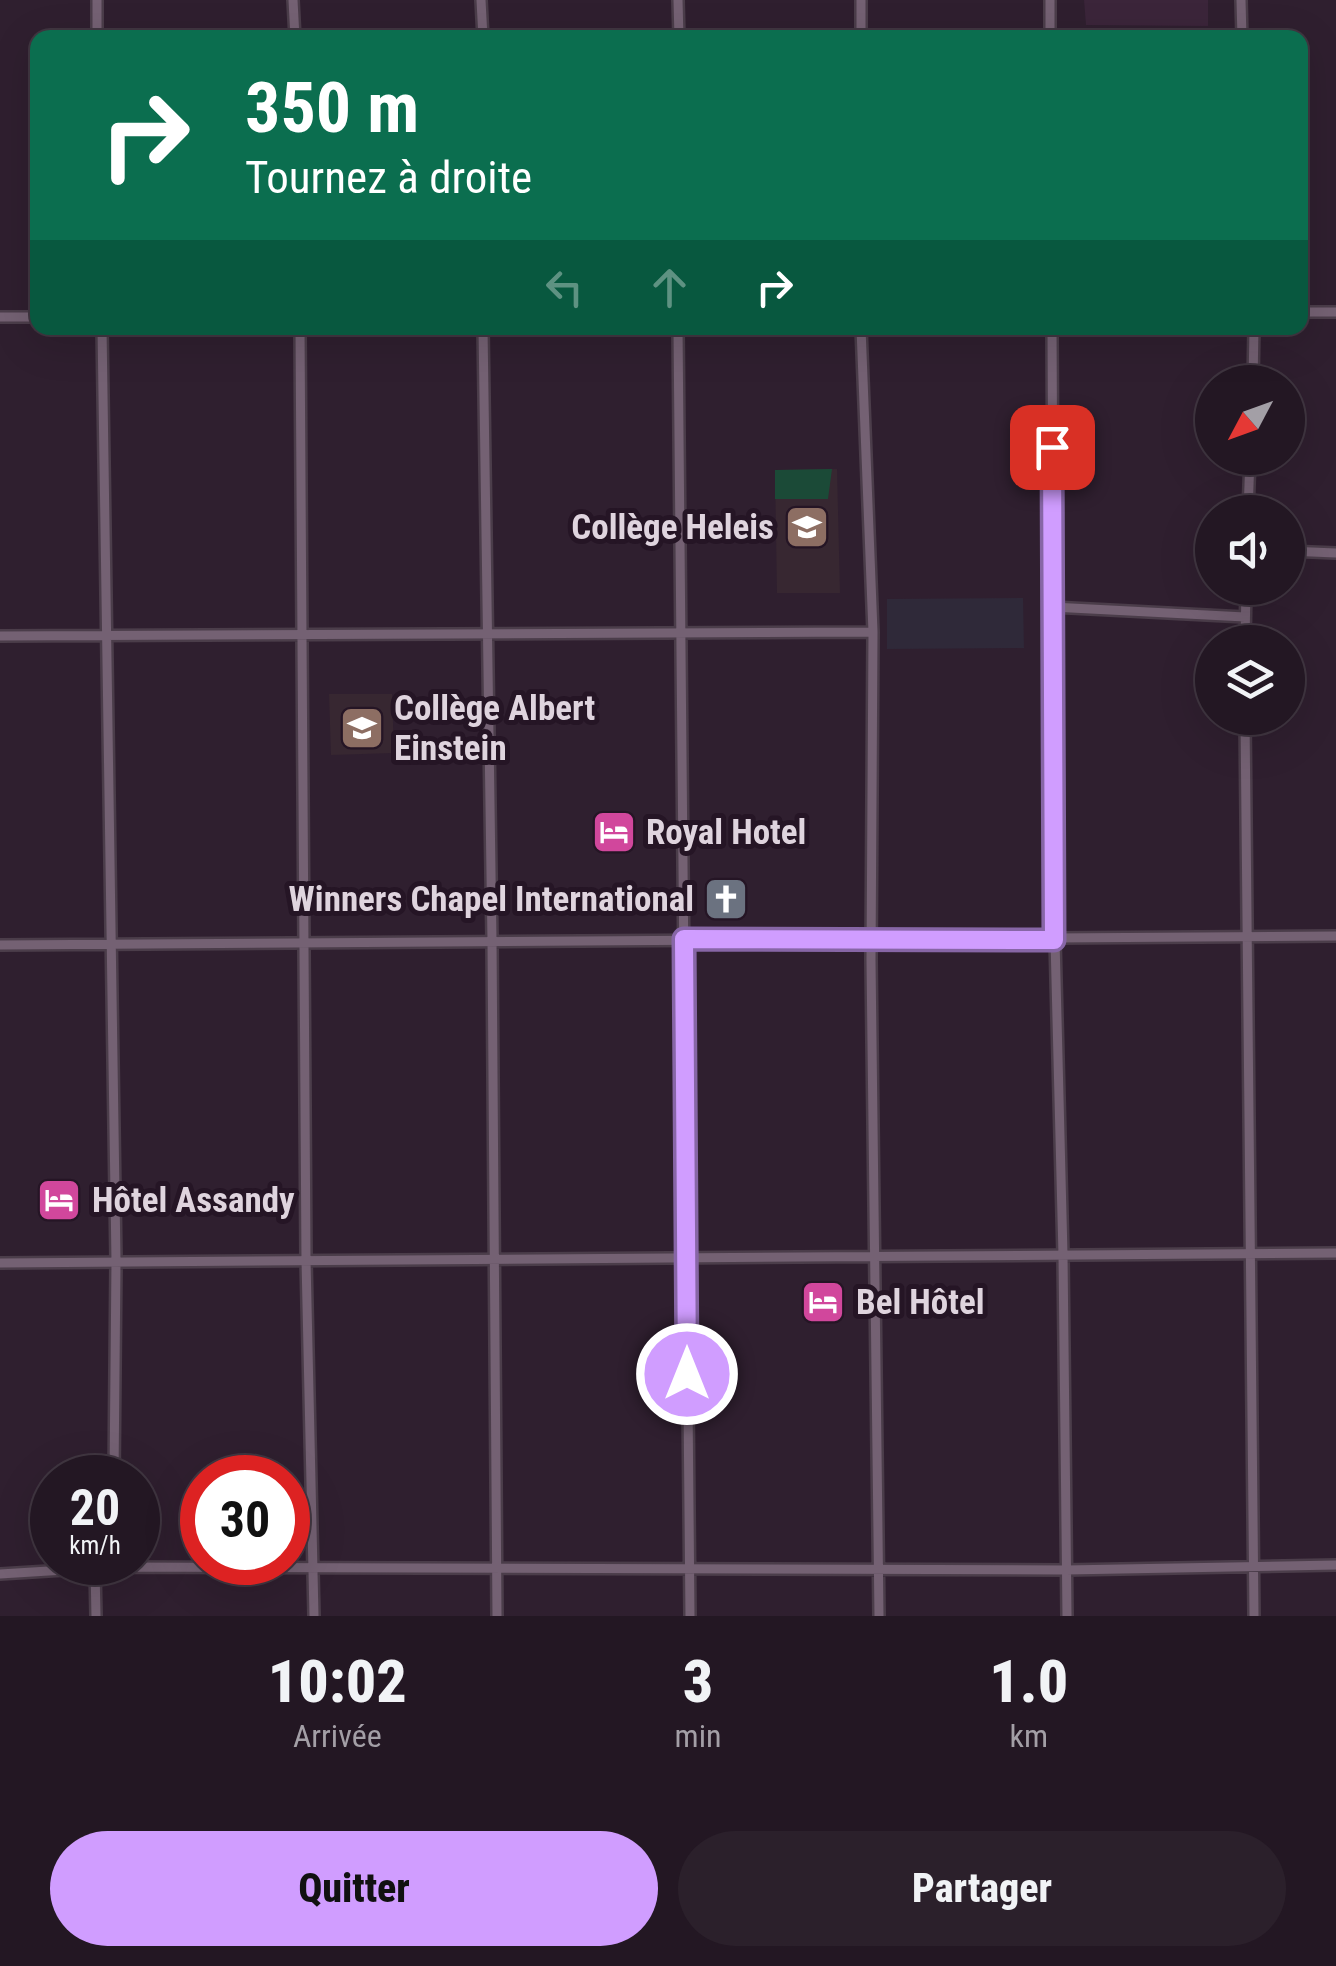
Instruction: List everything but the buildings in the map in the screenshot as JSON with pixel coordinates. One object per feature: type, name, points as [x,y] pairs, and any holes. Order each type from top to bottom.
[{"type":"street","points":[[97,0],[97,30]]},
{"type":"street","points":[[292,0],[294,30]]},
{"type":"street","points":[[482,0],[483,30]]},
{"type":"street","points":[[678,0],[679,30]]},
{"type":"street","points":[[861,0],[861,30]]},
{"type":"street","points":[[1050,0],[1050,30]]},
{"type":"street","points":[[1241,0],[1242,30]]},
{"type":"street","points":[[1308,312],[1336,312]]},
{"type":"street","points":[[0,317],[30,317]]},
{"type":"street","points":[[102,335],[116,1261],[114,1455]]},
{"type":"street","points":[[300,335],[306,1260],[314,1616]]},
{"type":"street","points":[[482,335],[497,1616]]},
{"type":"street","points":[[678,335],[690,1616]]},
{"type":"street","points":[[862,335],[873,632],[871,938],[878,1616]]},
{"type":"street","points":[[1052,335],[1054,940],[1067,1616]]},
{"type":"street","points":[[1253,365],[1254,335]]},
{"type":"street","points":[[1305,552],[1336,552]]},
{"type":"street","points":[[1244,625],[1245,605]]},
{"type":"street","points":[[1052,606],[1244,616]]},
{"type":"street","points":[[0,636],[873,632]]},
{"type":"street","points":[[1245,735],[1254,1616]]},
{"type":"street","points":[[0,945],[1336,936]]},
{"type":"street","points":[[0,1263],[1336,1253]]},
{"type":"street","points":[[160,1565],[1066,1570],[1336,1565]]},
{"type":"street","points":[[0,1574],[30,1572]]},
{"type":"street","points":[[95,1585],[96,1616]]},
{"type":"shaded area","points":[[1084,0],[1208,0],[1208,26],[1086,25]]},
{"type":"shaded area","name":"Collège Heleis","points":[[837,469],[840,593],[777,593],[775,470]]},
{"type":"shaded area","points":[[1023,598],[1024,648],[887,649],[887,599]]},
{"type":"shaded area","name":"Collège Albert Einstein","points":[[329,694],[392,694],[394,753],[331,755]]},
{"type":"green space","points":[[832,469],[828,499],[775,499],[775,470]]},
{"type":"place","name":"Collège Heleis","points":[[807,527]]},
{"type":"place","name":"Collège Albert Einstein","points":[[362,728]]},
{"type":"place","name":"Royal Hotel","points":[[614,832]]},
{"type":"place","name":"Winners Chapel International","points":[[726,899]]},
{"type":"place","name":"Hôtel Assandy","points":[[59,1200]]},
{"type":"place","name":"Bel Hôtel","points":[[823,1302]]},
{"type":"route","points":[[687,1374],[684,939],[1054,940],[1052,447]]}]
